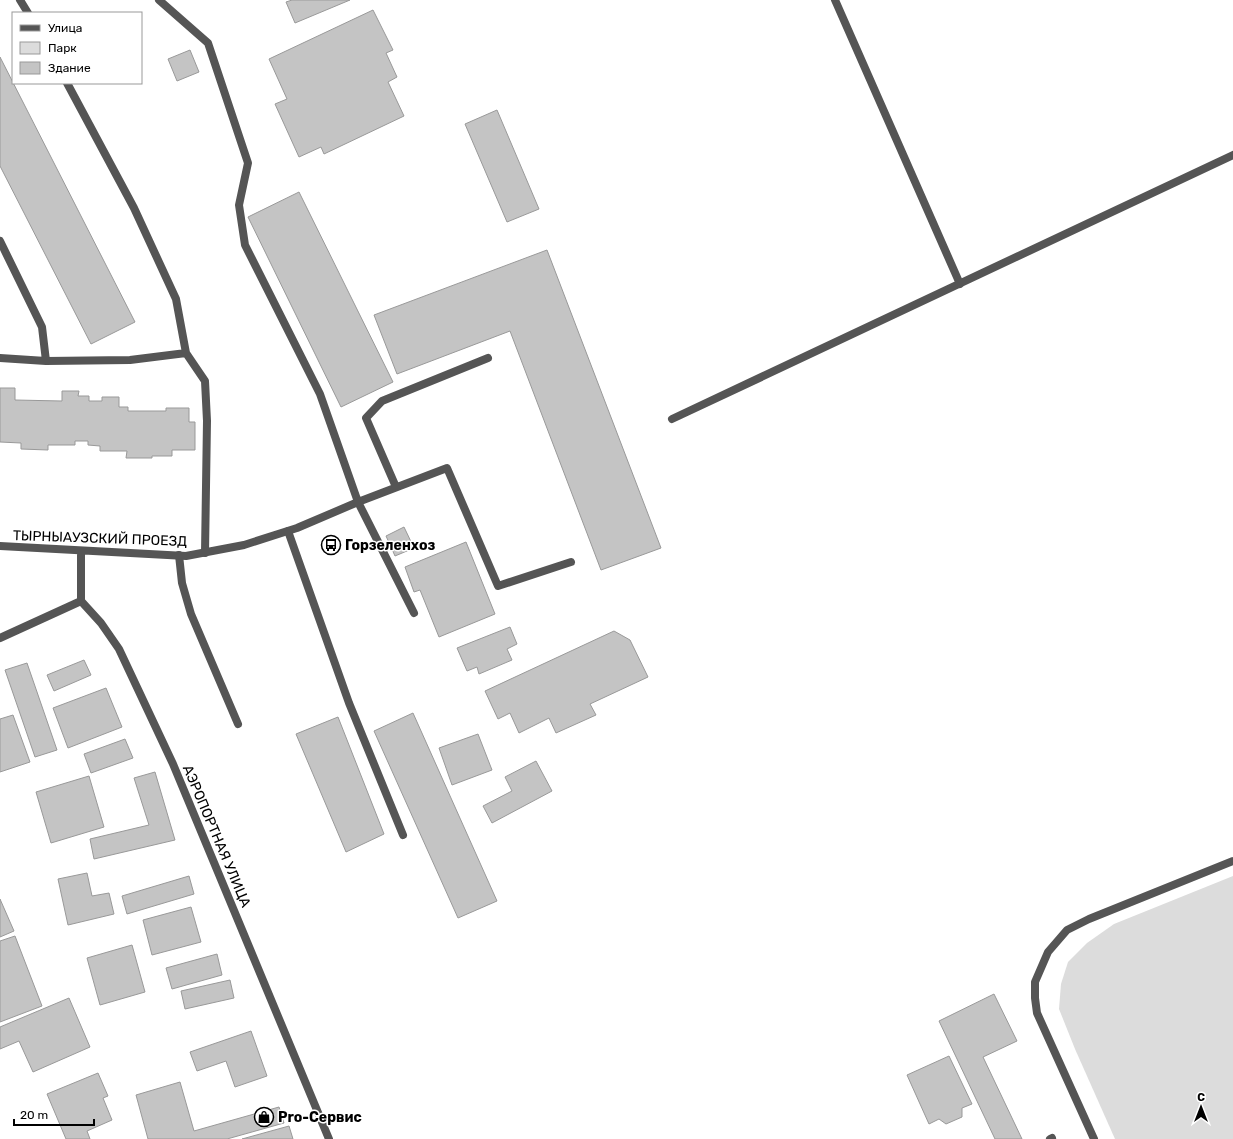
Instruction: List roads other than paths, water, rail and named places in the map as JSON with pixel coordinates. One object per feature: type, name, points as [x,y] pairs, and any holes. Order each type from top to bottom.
[{"type":"street","points":[[20,0],[27,12]]},
{"type":"street","points":[[159,0],[208,43],[248,163],[239,205],[245,245],[320,394],[358,502],[414,613]]},
{"type":"street","points":[[835,0],[960,284]]},
{"type":"street","points":[[68,84],[134,208],[176,299],[186,353],[205,380],[207,421],[205,553]]},
{"type":"street","points":[[672,419],[1233,155]]},
{"type":"street","points":[[0,241],[42,327],[46,361]]},
{"type":"street","points":[[0,358],[46,361],[130,360],[186,353]]},
{"type":"street","points":[[396,487],[366,418],[382,401],[488,358]]},
{"type":"street","name":"ТЫРНЫАУЗСКИЙ ПРОЕЗД","points":[[0,546],[179,555],[205,553],[244,545],[288,531],[447,468],[498,586],[572,562]]},
{"type":"street","points":[[288,531],[349,703],[403,835]]},
{"type":"street","points":[[0,638],[81,601],[81,551]]},
{"type":"street","points":[[179,555],[182,582],[191,614],[238,724]]},
{"type":"street","name":"АЭРОПОРТНАЯ УЛИЦА","points":[[81,601],[100,623],[118,649],[173,764],[328,1139]]},
{"type":"street","points":[[1094,1139],[1037,1013],[1035,982],[1048,952],[1067,930],[1089,919],[1233,861]]},
{"type":"place","name":"Горзеленхоз","points":[[331,545]]},
{"type":"place","name":"Pro-Сервис","points":[[264,1117]]}]
